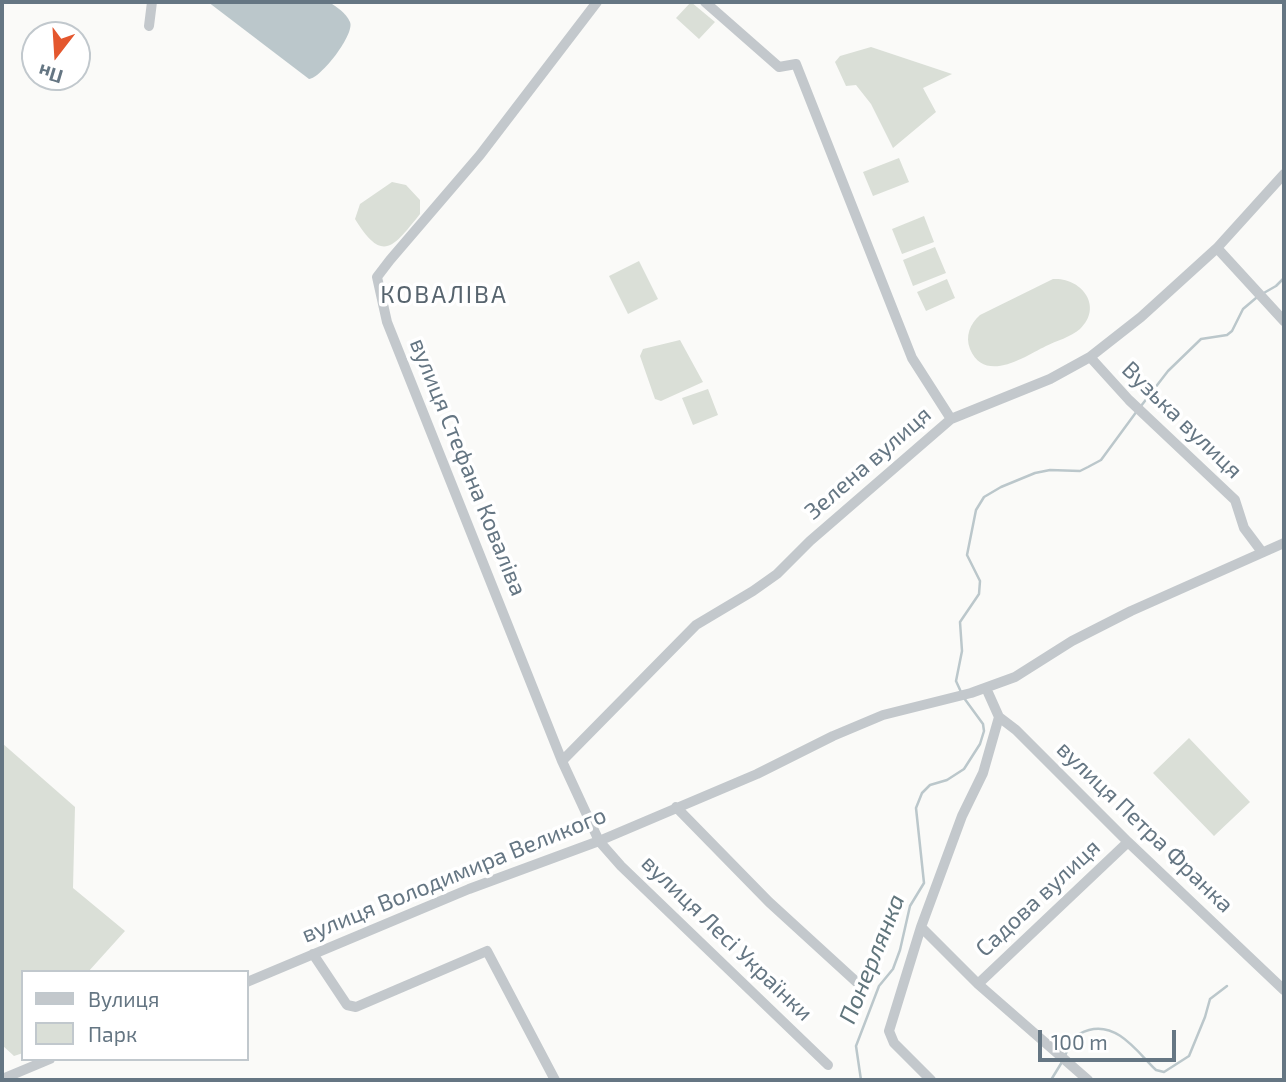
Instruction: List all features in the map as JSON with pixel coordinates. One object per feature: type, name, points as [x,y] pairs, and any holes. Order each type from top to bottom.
[{"type":"street","points":[[149,26],[152,2]]},
{"type":"street","name":"вулиця Стефана Коваліва","points":[[597,2],[472,165],[377,277],[391,335],[562,761],[598,841]]},
{"type":"street","points":[[705,2],[779,67],[796,64],[912,358],[951,419]]},
{"type":"street","name":"Зелена вулиця","points":[[562,761],[696,625],[777,574],[810,541],[951,419],[1050,379],[1090,357],[1141,317],[1217,248],[1284,174]]},
{"type":"street","points":[[1217,248],[1284,321]]},
{"type":"street","name":"Вузька вулиця","points":[[1090,357],[1129,400],[1234,500],[1244,528],[1262,552]]},
{"type":"street","name":"вулиця Володимира Великого","points":[[248,982],[469,890],[598,841],[757,774],[833,736],[883,715],[971,693],[1015,677],[1072,642],[1131,611],[1284,543]]},
{"type":"street","name":"вулиця Петра Франка","points":[[986,688],[999,716],[1284,990]]},
{"type":"street","points":[[931,1080],[894,1042],[889,1031],[921,927],[962,816],[983,773],[999,716]]},
{"type":"street","points":[[676,807],[769,902],[862,987]]},
{"type":"street","name":"вулиця Лесі Українки","points":[[598,841],[639,884],[828,1065]]},
{"type":"street","name":"Садова вулиця","points":[[978,984],[1128,842]]},
{"type":"street","points":[[921,927],[978,984],[1087,1080]]},
{"type":"street","points":[[313,954],[346,1005],[356,1007],[487,951],[555,1080]]},
{"type":"street","points":[[2,1079],[45,1061]]},
{"type":"green space","points":[[691,2],[715,22],[699,39],[676,18]]},
{"type":"green space","points":[[871,47],[952,74],[923,88],[936,112],[893,148],[871,104],[856,85],[846,86],[835,62],[840,56]]},
{"type":"green space","points":[[899,158],[909,182],[873,196],[863,172]]},
{"type":"green space","points":[[392,182],[406,185],[420,200],[420,214],[395,242],[381,246],[373,242],[355,219],[360,204]]},
{"type":"green space","points":[[924,216],[934,242],[902,254],[892,229]]},
{"type":"green space","points":[[935,247],[946,273],[913,286],[903,260]]},
{"type":"green space","points":[[639,261],[658,299],[628,314],[609,276]]},
{"type":"green space","points":[[947,279],[955,298],[926,311],[917,292]]},
{"type":"green space","points":[[1053,279],[1072,283],[1086,295],[1090,311],[1080,329],[1005,365],[985,365],[977,359],[970,349],[968,339],[969,330],[976,319]]},
{"type":"green space","points":[[680,340],[703,382],[661,401],[655,399],[640,356],[643,349]]},
{"type":"green space","points":[[708,389],[718,415],[693,425],[682,398]]},
{"type":"green space","points":[[1189,738],[1250,802],[1214,836],[1153,773]]},
{"type":"green space","points":[[2,743],[75,807],[73,888],[125,931],[90,970],[21,970],[21,1054],[14,1056],[2,1045]]},
{"type":"shaded area","points":[[208,2],[329,2],[346,16],[350,28],[336,55],[309,79]]},
{"type":"waterway","name":"Понерлянка","points":[[1262,294],[1284,278]]},
{"type":"waterway","name":"Понерлянка","points":[[1141,406],[1168,371],[1201,339],[1227,335],[1232,331],[1243,309],[1256,298]]},
{"type":"waterway","name":"Понерлянка","points":[[961,692],[956,681],[962,651],[960,622],[979,594],[980,581],[967,555],[976,510],[984,497],[1035,473],[1050,470],[1080,471],[1101,460],[1137,411]]},
{"type":"waterway","name":"Понерлянка","points":[[861,1080],[856,1046],[879,986],[893,969],[910,906],[924,883],[916,808],[922,793],[930,785],[947,780],[964,769],[980,744],[984,731],[983,724],[964,698]]},
{"type":"waterway","points":[[1065,1056],[1076,1036],[1089,1030],[1109,1030],[1127,1041],[1156,1070],[1164,1072],[1189,1056],[1210,999],[1227,986]]},
{"type":"waterway","points":[[1051,1080],[1062,1062]]},
{"type":"district","name":"КОВАЛІВА","points":[[444,295]]}]
